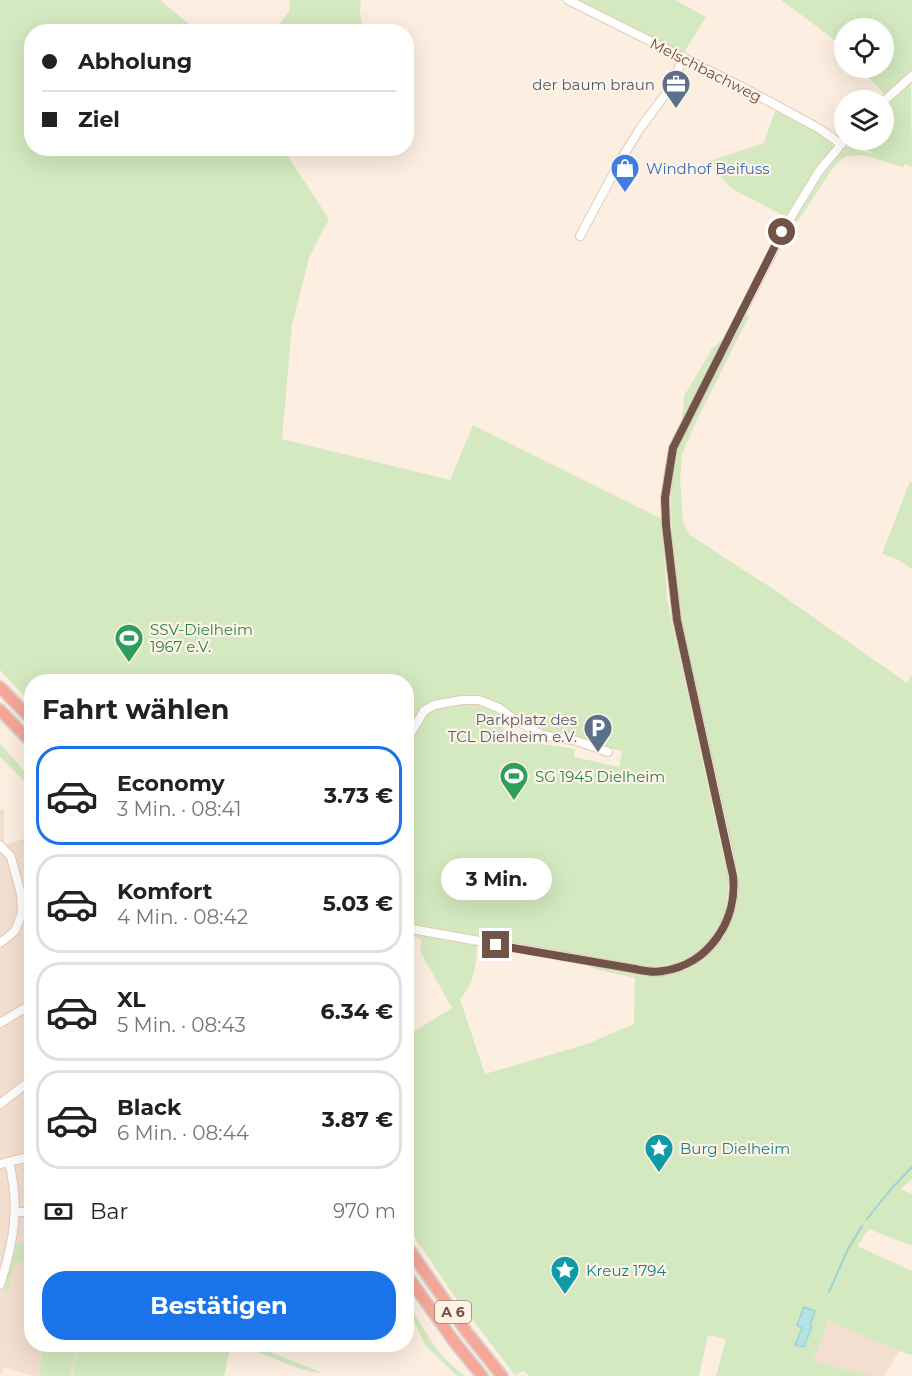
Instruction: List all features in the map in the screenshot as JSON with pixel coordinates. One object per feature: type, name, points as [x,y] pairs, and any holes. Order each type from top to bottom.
[{"type":"highway","points":[[0,687],[24,712]]},
{"type":"highway","points":[[0,710],[24,735]]},
{"type":"highway","name":"A 6","points":[[414,1256],[466,1331],[502,1376]]},
{"type":"highway","name":"A 6","points":[[414,1285],[482,1376]]},
{"type":"street","name":"Melschbachweg","points":[[568,0],[684,57],[834,137]]},
{"type":"street","points":[[580,236],[620,161],[641,127],[668,91],[684,57]]},
{"type":"street","points":[[894,92],[912,76]]},
{"type":"street","points":[[414,930],[530,952],[656,972],[683,966],[697,958],[711,946],[720,933],[729,915],[734,887],[729,854],[677,620],[666,525],[665,498],[668,474],[673,448],[777,243],[819,171],[836,150]]},
{"type":"street","points":[[414,728],[424,711],[434,705],[462,700],[479,700],[499,708],[542,735],[577,741],[608,752]]},
{"type":"street","points":[[0,845],[11,857],[21,894],[22,913],[15,931],[0,944]]},
{"type":"street","points":[[0,1023],[24,1009]]},
{"type":"street","points":[[0,1104],[24,1085]]},
{"type":"street","points":[[0,1164],[24,1158]]},
{"type":"street","points":[[0,1285],[16,1212],[14,1181],[9,1162]]},
{"type":"street","points":[[16,1212],[24,1212]]},
{"type":"shaded area","points":[[0,809],[4,809],[4,845],[24,839],[24,1352],[77,1352],[73,1376],[35,1376],[4,1368],[0,1376]]},
{"type":"shaded area","points":[[827,1321],[900,1350],[884,1376],[807,1376]]},
{"type":"green space","points":[[0,0],[160,0],[189,24],[24,24],[24,156],[288,156],[329,219],[310,255],[292,324],[282,439],[450,480],[473,425],[662,519],[667,600],[728,876],[728,896],[724,914],[718,930],[696,954],[681,962],[643,967],[414,925],[414,674],[24,674],[24,696],[0,670]],"holes":[[[504,721],[622,751],[619,767],[574,757],[575,749],[503,738]]]},
{"type":"green space","points":[[290,0],[361,0],[362,24],[279,24],[289,12]]},
{"type":"green space","points":[[564,0],[675,0],[706,17],[683,54],[596,11]]},
{"type":"green space","points":[[781,0],[912,0],[912,73],[891,90],[880,90],[869,78],[894,78],[894,18],[834,18],[834,39]]},
{"type":"green space","points":[[911,82],[912,167],[905,164],[903,167],[864,155],[846,156],[835,165],[797,222],[792,219],[840,150],[858,150],[873,154],[867,150],[894,150],[894,98]]},
{"type":"green space","points":[[775,111],[826,136],[834,148],[786,217],[732,189],[707,162],[764,143]]},
{"type":"green space","points":[[750,315],[682,454],[680,479],[683,522],[690,535],[773,589],[907,683],[912,674],[912,1179],[901,1189],[912,1194],[912,1246],[869,1229],[857,1246],[912,1271],[912,1354],[828,1321],[813,1361],[875,1376],[716,1376],[726,1339],[708,1335],[699,1376],[529,1376],[524,1371],[515,1375],[453,1294],[414,1236],[414,1031],[452,1008],[420,951],[422,939],[414,937],[414,933],[477,944],[472,980],[460,999],[485,1074],[587,1044],[634,1024],[635,978],[594,969],[588,965],[650,975],[690,966],[714,948],[725,936],[734,916],[738,875],[682,636],[671,545],[670,489],[676,454],[684,433],[743,317]]},
{"type":"green space","points":[[725,337],[684,418],[682,417],[684,396],[712,349]]},
{"type":"green space","points":[[910,481],[912,482],[912,569],[899,560],[882,554]]},
{"type":"green space","points":[[0,744],[24,770],[24,781],[0,757]]},
{"type":"green space","points":[[15,1243],[24,1244],[24,1264],[16,1261],[7,1292],[4,1289]]},
{"type":"green space","points":[[414,1312],[439,1351],[455,1369],[465,1376],[457,1376],[425,1345],[414,1321]]},
{"type":"green space","points":[[43,1352],[74,1352],[70,1376],[50,1376],[39,1373]]},
{"type":"green space","points":[[77,1352],[229,1352],[224,1376],[73,1376]]},
{"type":"green space","points":[[257,1352],[270,1352],[323,1373],[300,1369]]},
{"type":"water","points":[[804,1307],[815,1311],[804,1347],[795,1345],[802,1328],[797,1325]]},
{"type":"waterway","points":[[867,1219],[912,1167]]},
{"type":"waterway","points":[[829,1292],[848,1249],[862,1226]]},
{"type":"place","name":"der baum braun","points":[[676,110]]},
{"type":"place","name":"Windhof Beifuss","points":[[625,194]]},
{"type":"place","name":"SSV-Dielheim 1967 e.V.","points":[[129,664]]},
{"type":"place","name":"Parkplatz des TCL Dielheim e.V.","points":[[598,754]]},
{"type":"place","name":"SG 1945 Dielheim","points":[[514,802]]},
{"type":"place","name":"Burg Dielheim","points":[[659,1174]]},
{"type":"place","name":"Kreuz 1794","points":[[565,1296]]},
{"type":"route","points":[[496,945],[635,969],[666,971],[683,966],[706,951],[715,941],[729,915],[733,899],[733,876],[677,620],[665,498],[673,448],[782,232]]}]
